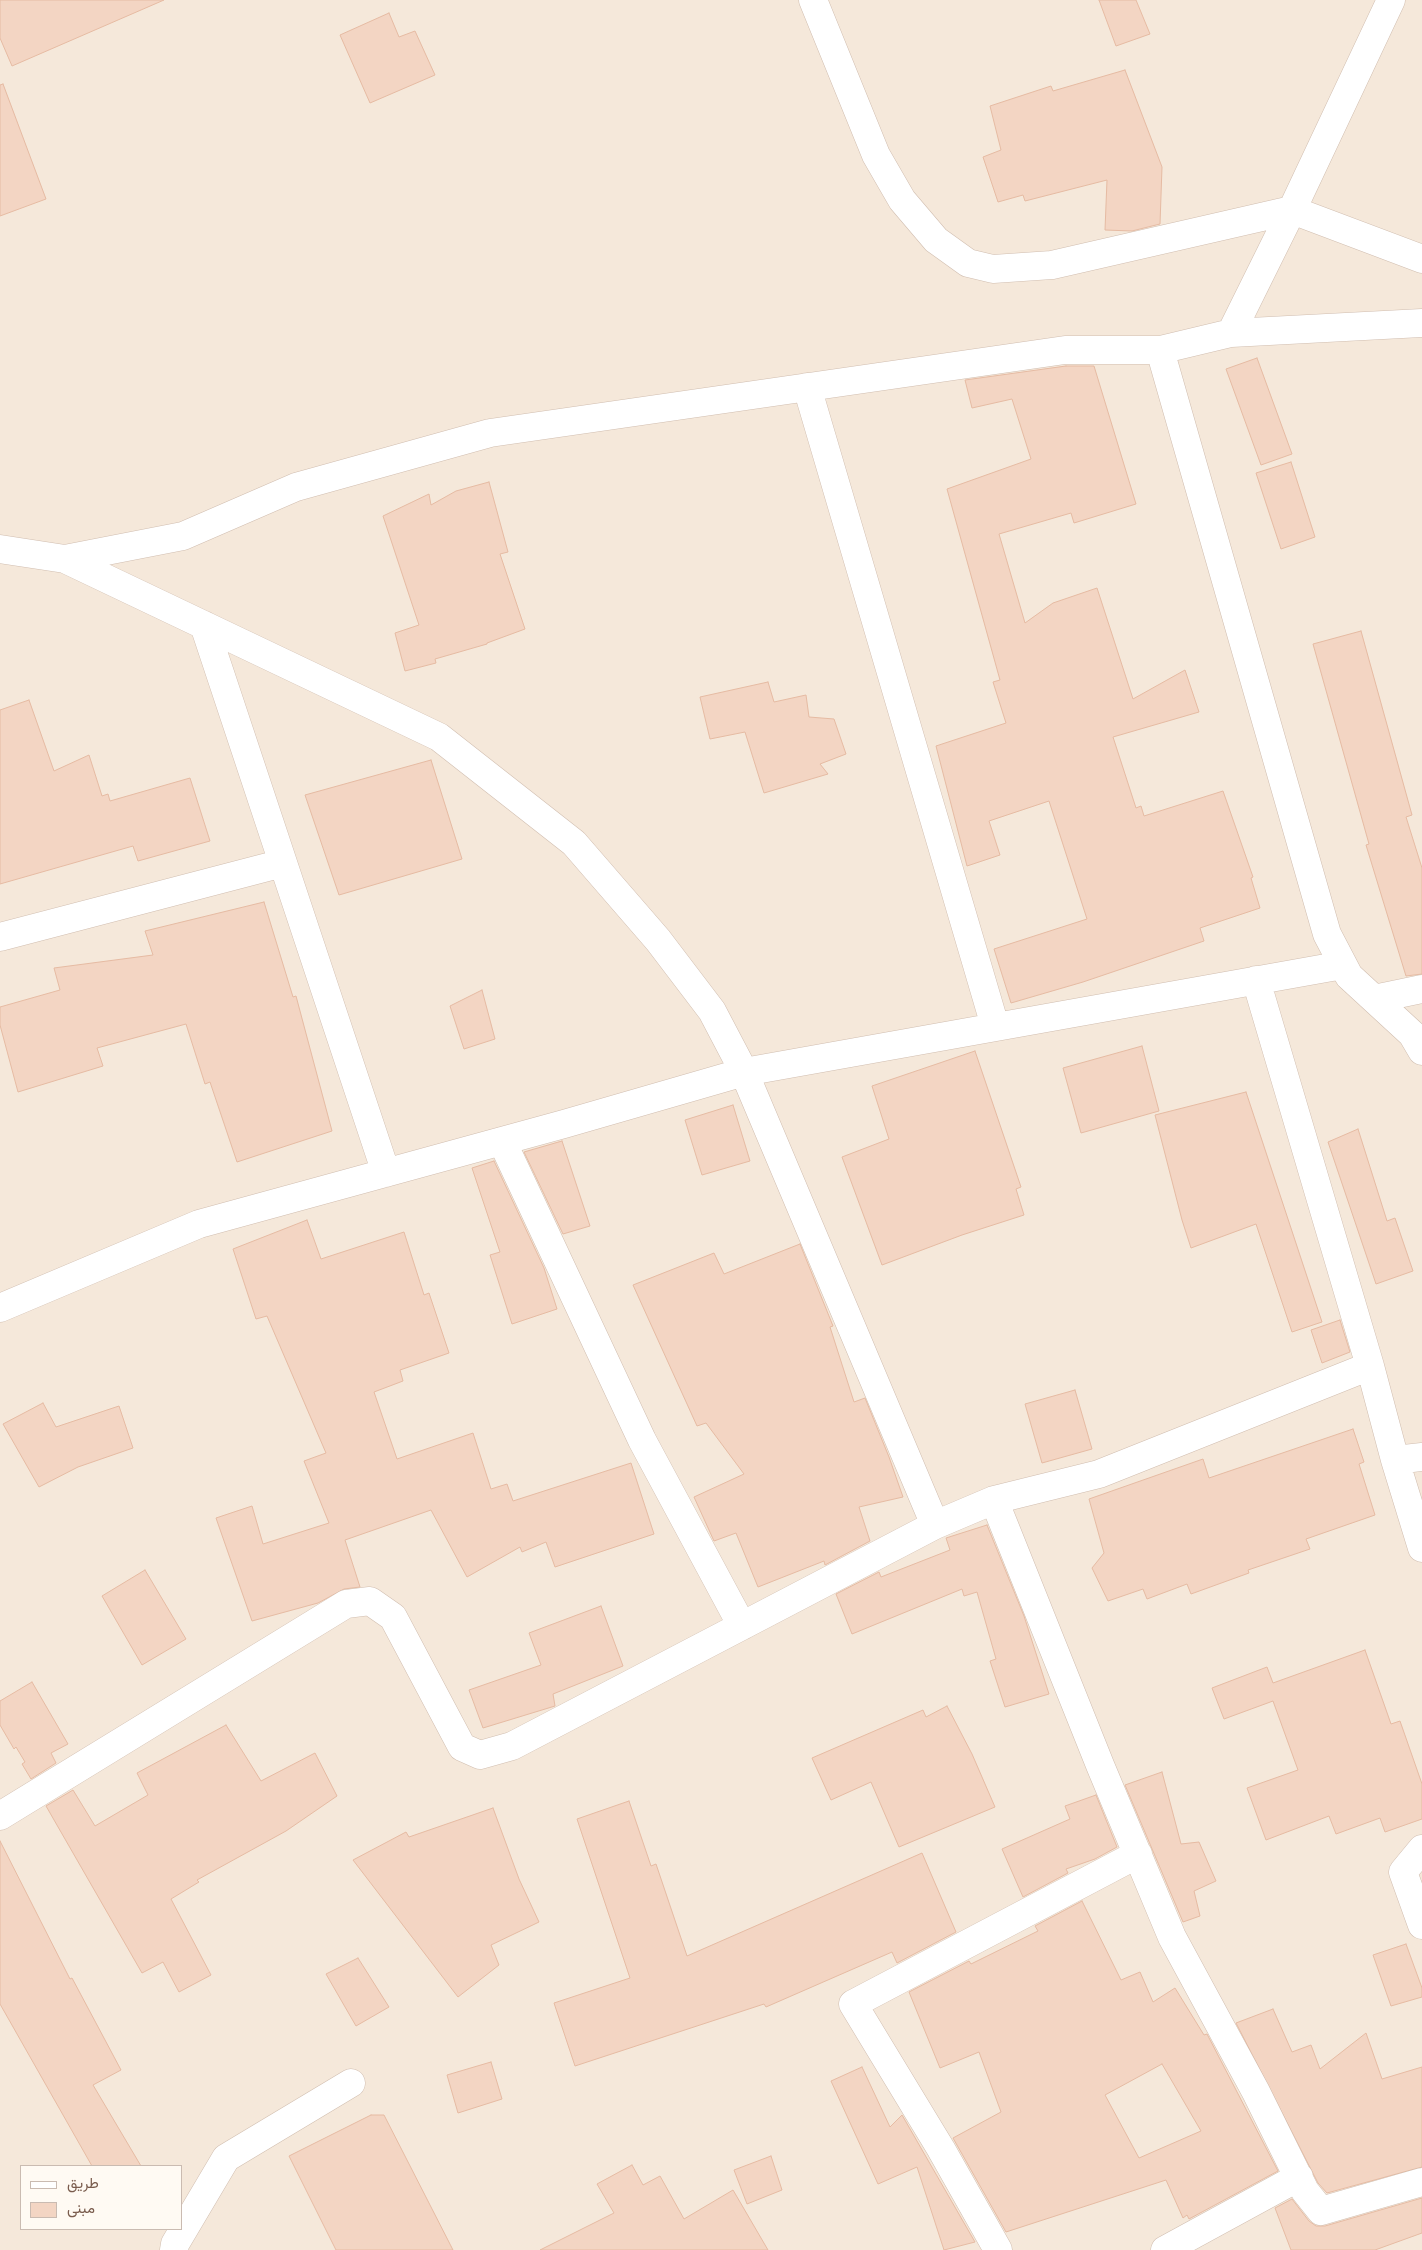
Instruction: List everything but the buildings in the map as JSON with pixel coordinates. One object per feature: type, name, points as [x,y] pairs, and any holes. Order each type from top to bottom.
[{"type":"street","points":[[813,0],[876,156],[898,193],[936,240],[968,263],[993,269],[1052,265],[1292,210],[1422,259]]},
{"type":"street","points":[[1231,332],[1292,210],[1390,0]]},
{"type":"street","points":[[65,560],[183,536],[296,487],[490,433],[1065,350],[1160,350],[1231,332],[1422,323]]},
{"type":"street","points":[[1160,350],[1327,934],[1348,976],[1412,1034],[1422,1051]]},
{"type":"street","points":[[807,387],[995,1026]]},
{"type":"street","points":[[0,549],[65,560],[439,737],[574,843],[658,940],[712,1011],[744,1072],[934,1525]]},
{"type":"street","points":[[204,625],[386,1173]]},
{"type":"street","points":[[0,937],[283,863]]},
{"type":"street","points":[[0,1308],[199,1224],[744,1072],[1342,964]]},
{"type":"street","points":[[1256,980],[1422,1548]]},
{"type":"street","points":[[1374,999],[1422,989]]},
{"type":"street","points":[[502,1141],[642,1440],[742,1626]]},
{"type":"street","points":[[0,1816],[346,1604],[370,1601],[393,1617],[462,1747],[480,1755],[512,1746],[934,1525],[994,1500],[1099,1474],[1370,1366]]},
{"type":"street","points":[[1395,1460],[1422,1457]]},
{"type":"street","points":[[994,1500],[1172,1938],[1256,2092],[1305,2191],[1321,2211],[1422,2182]]},
{"type":"street","points":[[1422,1849],[1403,1872],[1422,1925]]},
{"type":"street","points":[[998,2250],[941,2149],[853,2004],[1138,1854]]},
{"type":"street","points":[[174,2250],[175,2244],[226,2158],[351,2082]]},
{"type":"street","points":[[1165,2250],[1299,2177]]},
{"type":"shaded area","points":[[0,0],[1422,0],[1422,2250],[0,2250]]}]
